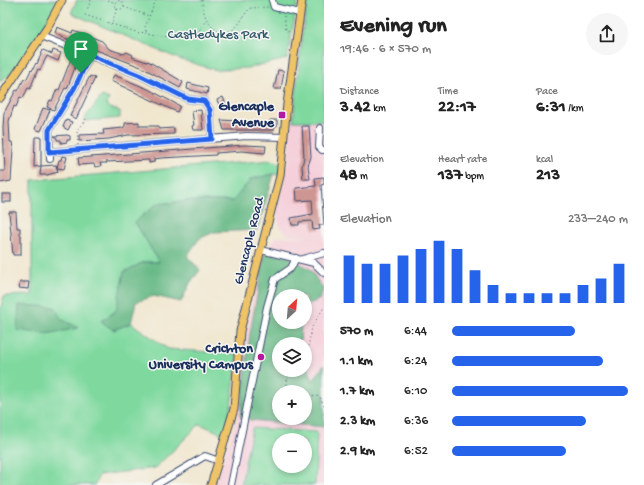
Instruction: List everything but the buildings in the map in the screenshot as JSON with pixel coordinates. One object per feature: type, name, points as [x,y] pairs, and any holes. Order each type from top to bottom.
[{"type":"main road","points":[[0,98],[2,90],[41,36],[62,0]]},
{"type":"main road","name":"Glencaple Road","points":[[211,485],[234,409],[240,331],[280,176],[299,13],[302,0]]},
{"type":"street","points":[[273,3],[282,10],[299,13]]},
{"type":"street","points":[[41,36],[139,75],[188,99],[204,101],[210,110],[212,139]]},
{"type":"street","points":[[50,159],[49,130],[75,87],[90,55]]},
{"type":"street","points":[[320,128],[319,147],[324,150]]},
{"type":"street","points":[[49,152],[247,136],[284,138]]},
{"type":"street","points":[[261,250],[314,263],[324,273]]},
{"type":"street","points":[[303,260],[324,253]]},
{"type":"street","points":[[231,485],[267,307],[275,279],[291,268],[296,258]]},
{"type":"street","points":[[156,485],[205,456],[219,461]]},
{"type":"path","points":[[91,0],[85,15],[111,25],[139,33],[146,32],[152,35],[165,37],[192,35],[197,33],[206,20]]},
{"type":"path","points":[[108,0],[115,3],[117,9],[111,25]]},
{"type":"path","points":[[115,3],[121,0],[124,6],[149,16]]},
{"type":"path","points":[[146,32],[145,27],[156,0]]},
{"type":"path","points":[[202,0],[202,9],[206,20],[217,32],[228,32],[236,27],[242,16],[251,8],[273,3]]},
{"type":"path","points":[[117,9],[124,6]]},
{"type":"path","points":[[282,10],[286,30],[291,34]]},
{"type":"path","points":[[78,150],[77,130],[86,119]]},
{"type":"path","points":[[310,337],[312,327],[324,307]]},
{"type":"path","points":[[312,395],[320,397],[324,406]]},
{"type":"shaded area","name":"Crichton University Campus","points":[[306,0],[324,0],[324,485],[214,485],[237,417],[246,331],[260,264],[276,237],[317,236],[288,235],[280,227],[276,212],[288,161],[300,32]]},
{"type":"green space","points":[[0,0],[59,0],[20,66],[0,82]]},
{"type":"green space","name":"Castledykes Park","points":[[77,0],[298,0],[287,59],[247,68],[216,70],[179,59],[71,13]]},
{"type":"green space","points":[[308,0],[324,0],[324,121],[293,121],[303,28]]},
{"type":"green space","points":[[102,96],[109,99],[106,105],[120,111],[120,118],[85,121],[84,119]]},
{"type":"green space","points":[[272,160],[281,164],[280,176],[274,174],[251,179],[234,201],[188,201],[157,204],[135,222],[159,262],[144,262],[124,272],[113,330],[131,323],[168,349],[238,354],[227,436],[200,424],[155,468],[99,475],[95,485],[0,485],[0,310],[4,296],[32,295],[32,180]]},
{"type":"green space","points":[[274,174],[257,230],[214,232],[199,239],[187,256],[200,270],[190,283],[181,302],[154,296],[136,302],[131,323],[113,330],[101,321],[116,311],[124,272],[144,262],[159,262],[135,222],[157,204],[188,201],[233,201],[251,179]]},
{"type":"green space","points":[[265,253],[287,256],[310,269],[323,289],[320,299],[312,303],[312,289],[272,289],[272,329],[301,329],[300,337],[272,337],[272,377],[312,377],[313,381],[324,365],[324,427],[303,425],[312,425],[312,385],[272,385],[272,422],[251,420],[240,416],[250,333]]},
{"type":"green space","points":[[19,305],[55,307],[61,319],[79,328],[46,334],[17,330]]},
{"type":"green space","points":[[252,428],[317,432],[315,485],[241,485]]},
{"type":"place","name":"Glencaple Avenue","points":[[282,115]]},
{"type":"place","name":"Crichton University Campus","points":[[261,357]]},
{"type":"route","points":[[90,55],[139,75],[188,99],[204,101],[210,110],[212,139],[49,152],[48,138],[52,122],[75,87],[81,73],[90,55]]}]
